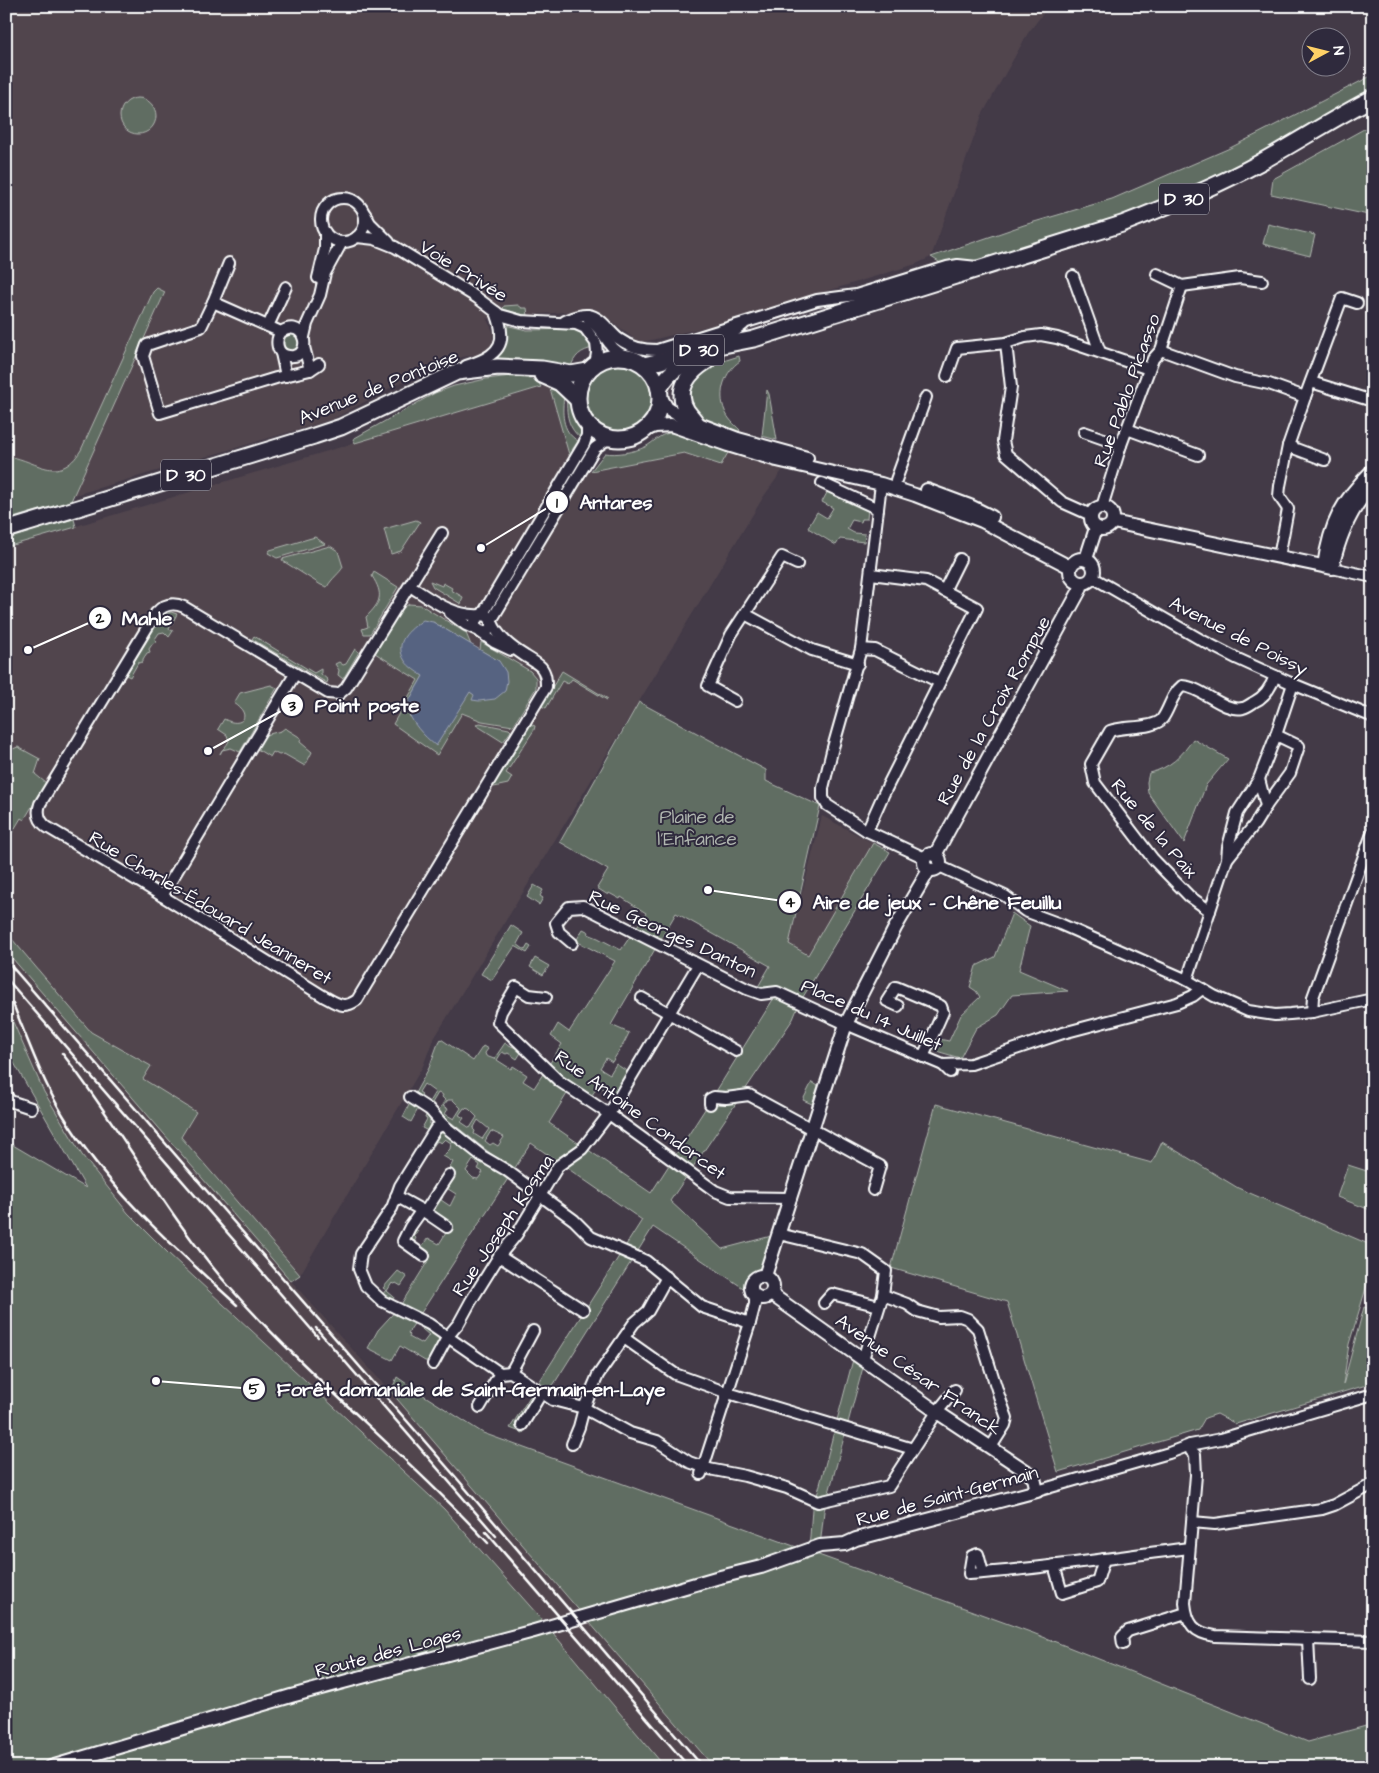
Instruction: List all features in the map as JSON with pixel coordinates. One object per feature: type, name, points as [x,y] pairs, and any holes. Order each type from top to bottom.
[{"type":"main road","name":"D 30","points":[[660,393],[666,377],[679,367],[695,360],[722,353],[754,339],[1122,224],[1166,207],[1257,164],[1373,98]]},
{"type":"main road","name":"D 30","points":[[644,365],[657,363],[694,351],[754,339]]},
{"type":"main road","points":[[698,424],[684,404],[682,389],[687,377],[694,369],[722,353]]},
{"type":"main road","points":[[610,358],[627,358],[644,365],[655,378],[660,393],[656,415],[645,430],[628,438],[613,439],[598,434],[587,424],[579,410],[580,384],[591,368],[610,358]]},
{"type":"main road","name":"Avenue de Pontoise","points":[[509,367],[549,377],[560,383],[578,399]]},
{"type":"main road","name":"Avenue de Pontoise","points":[[6,530],[332,430],[457,372],[509,367],[542,369],[571,374],[591,368]]},
{"type":"street","points":[[294,329],[304,317],[314,296],[325,249],[325,232],[321,220],[323,211],[328,204],[336,199],[354,200],[370,223],[395,248]]},
{"type":"street","points":[[325,232],[332,238],[342,242],[349,241],[357,237],[364,228],[364,214]]},
{"type":"street","points":[[357,237],[375,239],[395,248]]},
{"type":"street","points":[[281,353],[294,356],[302,351],[307,324],[320,295],[325,273],[342,242]]},
{"type":"street","name":"Voie Privée","points":[[395,248],[496,312],[521,321],[546,323]]},
{"type":"street","points":[[229,263],[202,327],[147,345],[142,356],[160,413],[310,370],[319,364]]},
{"type":"street","points":[[565,321],[579,316],[589,316],[598,319],[618,338],[627,343],[643,349],[653,350],[817,300],[864,292],[947,267],[958,265],[982,268]]},
{"type":"street","points":[[1157,274],[1182,286],[1240,278],[1262,281]]},
{"type":"street","points":[[1073,276],[1100,352]]},
{"type":"street","name":"Rue Pablo Picasso","points":[[1109,514],[1121,445],[1153,359],[1161,350],[1182,286]]},
{"type":"street","points":[[268,326],[286,287]]},
{"type":"street","points":[[1280,557],[1288,509],[1279,496],[1288,446],[1342,298],[1356,303]]},
{"type":"street","points":[[213,302],[281,332]]},
{"type":"street","points":[[457,372],[464,367],[480,362],[496,351],[502,332],[496,312]]},
{"type":"street","points":[[546,323],[582,319],[591,322],[597,326],[613,350],[627,358]]},
{"type":"street","points":[[694,351],[730,335],[746,321]]},
{"type":"street","points":[[546,323],[576,324],[585,328],[596,343],[597,353],[591,368]]},
{"type":"street","points":[[286,376],[277,344],[278,336],[285,330],[294,329],[302,334],[310,370]]},
{"type":"street","points":[[947,376],[957,348],[1006,343],[1025,336],[1041,335],[1057,338],[1149,369]]},
{"type":"street","points":[[1006,343],[1011,388],[1003,442],[1006,454],[1062,502],[1091,515]]},
{"type":"street","points":[[1161,350],[1235,377],[1269,384],[1305,397]]},
{"type":"street","points":[[1312,382],[1366,399]]},
{"type":"street","points":[[660,393],[665,405],[674,413],[791,461],[882,480],[982,521],[1076,563],[1092,564],[1094,573],[1087,580],[1073,579],[1071,576],[1076,563],[1096,528]]},
{"type":"street","points":[[896,480],[926,397]]},
{"type":"street","points":[[486,618],[476,618],[474,622],[479,631],[485,632],[490,630],[486,618],[584,444],[587,435],[587,424]]},
{"type":"street","points":[[645,430],[656,426],[671,425],[728,445],[835,473],[882,480],[896,480],[970,506],[1020,531],[1076,563]]},
{"type":"street","points":[[1127,429],[1198,455]]},
{"type":"street","points":[[1084,432],[1121,445]]},
{"type":"street","points":[[486,618],[594,450],[605,441],[613,439]]},
{"type":"street","points":[[1288,446],[1325,460]]},
{"type":"street","points":[[1328,567],[1326,548],[1339,510],[1358,484],[1373,470]]},
{"type":"street","points":[[882,480],[861,650],[823,788],[824,801],[827,805],[867,831],[1005,896],[1025,911],[1060,924],[1187,980],[1214,996],[1248,1011],[1275,1015],[1312,1012],[1373,1000]]},
{"type":"street","points":[[822,483],[878,509]]},
{"type":"street","points":[[1328,567],[1349,519],[1360,500],[1373,485]]},
{"type":"street","points":[[1109,514],[1111,526],[1104,530],[1096,528],[1092,524],[1091,515],[1095,509],[1109,514],[1135,526],[1373,577]]},
{"type":"street","points":[[162,896],[295,674],[331,694],[337,695],[343,692],[442,533]]},
{"type":"street","points":[[735,701],[708,686],[731,635],[782,556],[797,564]]},
{"type":"street","points":[[944,591],[960,559]]},
{"type":"street","points":[[867,831],[884,792],[977,608],[926,581],[870,574]]},
{"type":"street","name":"Avenue de Poissy","points":[[1087,580],[1203,641],[1275,676],[1373,717]]},
{"type":"street","name":"Rue de la Croix Rompue","points":[[765,1276],[846,1024],[894,928],[1087,580]]},
{"type":"street","points":[[410,586],[441,606],[462,614],[486,618]]},
{"type":"street","name":"Rue Charles-Édouard Jeanneret","points":[[295,674],[184,606],[170,604],[160,608],[40,804],[40,818],[47,827],[323,996],[344,1006],[350,1005],[357,1000],[544,690],[546,679],[543,670],[538,664],[520,653],[500,636],[486,618]]},
{"type":"street","name":"Rue Charles-Édouard Jeanneret","points":[[441,606],[458,620],[503,647],[520,653]]},
{"type":"street","points":[[745,614],[812,650],[858,664]]},
{"type":"street","points":[[861,650],[875,650],[939,682]]},
{"type":"street","name":"Rue de la Paix","points":[[1210,911],[1190,896],[1153,859],[1095,783],[1091,764],[1110,731],[1122,727],[1155,724],[1162,720],[1175,692],[1182,686],[1191,686],[1231,707],[1243,708],[1261,699],[1271,686],[1275,676]]},
{"type":"street","points":[[1187,980],[1227,859],[1228,847],[1237,813],[1258,779],[1276,735],[1293,684]]},
{"type":"street","points":[[1227,859],[1255,824],[1290,773],[1299,746],[1276,735]]},
{"type":"street","points":[[1258,779],[1266,806]]},
{"type":"street","points":[[1312,1012],[1313,997],[1373,830]]},
{"type":"street","name":"Rue Georges Danton","points":[[572,942],[560,932],[556,923],[569,907],[583,906],[698,965],[761,994],[777,992]]},
{"type":"street","name":"Rue Joseph Kosma","points":[[434,1364],[448,1336],[459,1323],[499,1256],[517,1234],[558,1166],[582,1149],[609,1114],[698,965]]},
{"type":"street","name":"Rue Antoine Condorcet","points":[[546,998],[529,995],[516,987],[501,1012],[498,1022],[559,1081],[609,1114],[715,1191],[730,1197],[791,1198]]},
{"type":"street","points":[[898,1006],[887,1001],[896,987],[941,1006],[943,1012],[923,1057]]},
{"type":"street","name":"Place du 14 Juillet","points":[[777,992],[946,1068],[971,1064],[1063,1033],[1178,1003],[1193,996],[1202,989]]},
{"type":"street","points":[[642,998],[736,1051]]},
{"type":"street","points":[[6,1095],[10,1101],[31,1108]]},
{"type":"street","points":[[710,1104],[710,1099],[714,1097],[726,1098],[749,1095],[880,1166],[872,1190]]},
{"type":"street","points":[[410,1097],[430,1110],[444,1125],[482,1156],[506,1170],[574,1220],[591,1237],[646,1261],[702,1307],[750,1323]]},
{"type":"street","points":[[444,1125],[436,1128],[400,1186],[392,1208],[361,1254],[359,1269],[362,1278],[366,1286],[382,1301],[429,1324],[500,1373],[511,1372],[552,1400],[584,1408],[630,1434],[657,1441],[702,1471],[745,1476],[787,1488],[818,1502],[889,1486],[937,1412],[955,1390]]},
{"type":"street","points":[[424,1256],[403,1241],[410,1227],[424,1211],[449,1175]]},
{"type":"street","points":[[396,1196],[424,1211],[447,1227]]},
{"type":"street","points":[[779,1234],[862,1254],[886,1270],[882,1295],[863,1359]]},
{"type":"street","points":[[499,1256],[583,1310]]},
{"type":"street","points":[[702,1471],[755,1304],[755,1296],[751,1288],[752,1281],[757,1277],[765,1276],[771,1280],[773,1291],[771,1294],[762,1298],[755,1296]]},
{"type":"street","points":[[572,1444],[579,1428],[584,1408],[598,1376],[634,1324],[648,1311],[667,1277]]},
{"type":"street","name":"Avenue César Franck","points":[[771,1294],[937,1412],[1034,1478],[1037,1491]]},
{"type":"street","points":[[824,1302],[832,1294],[879,1306]]},
{"type":"street","points":[[882,1295],[907,1304],[917,1311],[939,1317],[960,1316],[968,1319],[978,1329],[1008,1421],[991,1447]]},
{"type":"street","points":[[511,1372],[534,1331]]},
{"type":"street","points":[[624,1338],[675,1374],[728,1393],[913,1449]]},
{"type":"street","points":[[480,1407],[500,1373]]},
{"type":"street","points":[[522,1425],[542,1392]]},
{"type":"street","name":"Rue de Saint-Germain","points":[[736,1574],[820,1546],[845,1544],[856,1539],[1037,1491],[1169,1453],[1183,1454],[1190,1448],[1373,1394]]},
{"type":"street","points":[[1190,1448],[1195,1454],[1196,1474],[1185,1603],[1186,1613],[1192,1627],[1204,1634],[1215,1636],[1373,1641]]},
{"type":"street","points":[[1192,1522],[1215,1524],[1322,1509],[1334,1505],[1373,1484]]},
{"type":"street","points":[[983,1573],[978,1554],[972,1556],[969,1574],[983,1573],[1054,1565],[1189,1548]]},
{"type":"street","points":[[1054,1565],[1062,1593],[1097,1582],[1104,1559]]},
{"type":"street","name":"Route des Loges","points":[[52,1767],[292,1696],[736,1574]]},
{"type":"street","points":[[1123,1644],[1122,1636],[1128,1631],[1186,1613]]},
{"type":"street","points":[[1308,1639],[1310,1678]]},
{"type":"shaded area","points":[[6,6],[1049,6],[1028,33],[982,115],[931,257],[916,264],[722,323],[639,343],[608,318],[594,311],[586,310],[486,318],[494,333],[492,346],[487,351],[435,364],[331,420],[6,515]]},
{"type":"shaded area","points":[[549,385],[570,458],[591,471],[684,453],[721,465],[729,451],[784,468],[764,496],[432,1042],[423,1066],[300,1275],[291,1281],[439,1446],[714,1767],[665,1767],[537,1614],[444,1509],[168,1253],[128,1213],[82,1155],[62,1123],[44,1092],[6,1006],[6,547]]},
{"type":"shaded area","points":[[822,816],[873,843],[808,955],[789,944]]},
{"type":"green space","points":[[1373,75],[1373,98],[1228,178],[982,268],[947,267],[931,257],[1024,225],[1112,199],[1230,148]]},
{"type":"green space","points":[[138,98],[145,99],[151,103],[155,109],[155,123],[151,129],[145,133],[138,134],[131,133],[125,129],[121,123],[120,116],[121,109],[125,103],[131,99]]},
{"type":"green space","points":[[1373,124],[1373,216],[1271,194],[1273,179]]},
{"type":"green space","points":[[1268,224],[1315,235],[1310,256],[1263,244]]},
{"type":"green space","points":[[157,288],[165,292],[71,501],[6,520],[6,482],[10,481],[6,456],[55,469],[64,467],[72,461],[81,450],[153,292]]},
{"type":"green space","points":[[518,305],[522,308],[527,308],[528,316],[503,309],[504,306]]},
{"type":"green space","points":[[505,325],[527,330],[576,329],[585,333],[594,348],[579,354],[570,369],[568,369],[568,365],[550,362],[544,367],[493,362],[492,360],[500,352]]},
{"type":"green space","points":[[290,334],[296,337],[299,343],[296,349],[290,352],[284,349],[281,343],[284,337]]},
{"type":"green space","points":[[739,356],[740,361],[730,370],[722,390],[726,414],[740,430],[737,434],[704,420],[689,401],[689,389],[691,383],[711,365]]},
{"type":"green space","points":[[626,362],[645,372],[653,384],[655,398],[653,412],[645,424],[633,432],[612,434],[593,424],[585,412],[583,391],[593,372],[605,364]]},
{"type":"green space","points":[[511,376],[537,380],[541,387],[355,443],[353,439],[435,393],[454,386]]},
{"type":"green space","points":[[549,385],[564,395],[564,421],[568,432],[578,441],[572,450],[570,458]]},
{"type":"green space","points":[[767,390],[769,394],[777,440],[762,436]]},
{"type":"green space","points":[[567,395],[578,416],[583,440],[574,431],[569,420]]},
{"type":"green space","points":[[669,433],[675,433],[729,451],[721,465],[684,453],[591,471],[605,453],[636,450]]},
{"type":"green space","points":[[829,489],[868,509],[867,519],[862,519],[861,522],[852,520],[847,529],[854,533],[865,534],[864,542],[840,539],[836,545],[808,528],[817,512],[827,518],[833,508],[822,502]]},
{"type":"green space","points":[[74,519],[76,527],[6,547],[6,538]]},
{"type":"green space","points":[[416,520],[420,522],[401,551],[391,554],[384,529]]},
{"type":"green space","points":[[315,537],[325,544],[277,558],[268,553],[270,550]]},
{"type":"green space","points":[[330,546],[338,551],[343,567],[327,587],[282,559]]},
{"type":"green space","points":[[374,572],[398,587],[370,634],[364,634],[362,629],[368,627],[366,617],[375,607],[379,598],[378,588],[372,576]]},
{"type":"green space","points":[[430,581],[442,586],[443,583],[452,588],[451,590],[463,597],[461,604],[433,587]]},
{"type":"green space","points":[[409,604],[421,605],[466,633],[471,645],[433,622],[410,666],[423,676],[406,706],[410,717],[470,692],[475,695],[499,661],[480,650],[481,642],[530,671],[536,678],[536,688],[513,726],[482,721],[462,713],[437,755],[393,724],[418,680],[375,653],[402,609]]},
{"type":"green space","points":[[171,612],[177,614],[169,629],[173,631],[169,637],[164,632],[159,633],[155,639],[156,642],[149,649],[150,652],[147,653],[143,662],[138,663],[130,677],[126,675],[160,618]]},
{"type":"green space","points":[[254,636],[314,673],[321,669],[321,674],[328,680],[327,683],[252,639]]},
{"type":"green space","points":[[355,649],[359,652],[343,679],[338,675],[339,670],[335,664],[339,662],[343,665],[346,664]]},
{"type":"green space","points":[[562,671],[608,699],[572,679],[568,684],[562,681],[546,708],[541,706]]},
{"type":"green space","points":[[271,685],[277,688],[240,752],[231,748],[223,750],[229,741],[227,735],[218,729],[224,719],[236,722],[243,719],[243,712],[234,703],[240,693]]},
{"type":"green space","name":"Plaine de l'Enfance","points":[[639,702],[766,770],[766,781],[820,806],[789,944],[808,955],[873,843],[890,852],[800,1002],[793,1019],[670,1201],[722,1249],[779,1234],[759,1276],[752,1282],[751,1290],[755,1296],[653,1227],[523,1433],[510,1428],[642,1220],[531,1143],[408,1333],[409,1337],[423,1343],[429,1335],[422,1329],[423,1327],[440,1339],[441,1343],[430,1361],[425,1361],[400,1346],[392,1360],[368,1348],[378,1330],[400,1306],[431,1256],[411,1243],[408,1237],[412,1227],[418,1231],[414,1236],[416,1238],[414,1242],[421,1247],[428,1238],[439,1244],[451,1225],[428,1209],[453,1162],[443,1156],[450,1149],[451,1143],[445,1139],[441,1143],[437,1141],[432,1148],[429,1147],[437,1134],[444,1132],[490,1164],[495,1157],[438,1112],[445,1100],[442,1097],[443,1095],[438,1093],[432,1103],[434,1104],[433,1107],[414,1095],[429,1068],[441,1039],[473,1061],[483,1046],[488,1049],[485,1053],[486,1056],[494,1059],[505,1043],[522,1051],[517,1059],[508,1053],[502,1052],[497,1060],[511,1069],[513,1066],[527,1075],[523,1081],[534,1088],[562,1044],[551,1036],[558,1024],[569,1032],[615,961],[576,941],[583,929],[589,932],[588,934],[621,950],[646,913],[621,897],[620,899],[609,893],[608,895],[597,888],[608,870],[560,842]],"holes":[[[676,913],[770,966],[755,992],[777,993],[651,1193],[549,1123],[573,1084],[592,1095],[598,1086],[614,1095],[628,1072],[616,1064],[610,1074],[600,1068],[606,1058],[612,1062],[629,1033],[611,1025]],[[424,1084],[435,1092],[429,1102],[420,1097],[422,1094],[419,1092]],[[448,1100],[453,1100],[461,1108],[454,1119],[445,1114],[448,1109],[443,1106]],[[464,1108],[469,1109],[477,1117],[470,1128],[461,1122],[464,1118],[459,1115]],[[478,1120],[489,1129],[482,1139],[474,1134],[475,1131],[473,1129]],[[491,1131],[504,1137],[498,1146],[493,1143],[490,1145],[485,1141]],[[473,1160],[480,1165],[478,1169],[483,1172],[478,1179],[473,1178],[466,1171]],[[445,1187],[456,1194],[450,1206],[441,1200],[443,1197],[440,1195]]]},
{"type":"green space","points":[[480,723],[511,731],[503,742],[476,725]]},
{"type":"green space","points":[[530,724],[535,726],[534,730],[506,773],[512,777],[508,784],[494,787],[493,785]]},
{"type":"green space","points":[[285,728],[301,738],[300,742],[312,752],[305,766],[284,754],[279,755],[273,752],[270,757],[257,749],[265,735],[281,731]]},
{"type":"green space","points":[[1193,739],[1228,759],[1206,785],[1184,843],[1148,793],[1147,782],[1149,773],[1169,765],[1184,751]]},
{"type":"green space","points":[[18,747],[40,759],[35,774],[46,783],[24,820],[21,818],[6,843],[6,755],[10,750]]},
{"type":"green space","points":[[534,885],[543,890],[540,896],[543,898],[539,905],[527,897]]},
{"type":"green space","points":[[1012,913],[1030,926],[1019,970],[1068,991],[1012,995],[998,1015],[976,1028],[960,1058],[933,1050],[939,1039],[949,1041],[961,1015],[980,997],[970,987],[976,966],[995,957]]},
{"type":"green space","points":[[511,925],[523,933],[517,944],[525,950],[528,945],[531,947],[527,953],[515,946],[492,980],[481,974]]},
{"type":"green space","points":[[6,932],[91,1032],[151,1066],[143,1079],[196,1112],[181,1137],[300,1275],[291,1281],[6,951]]},
{"type":"green space","points":[[535,958],[549,966],[543,975],[530,967]]},
{"type":"green space","points":[[6,1006],[44,1092],[82,1155],[128,1213],[168,1253],[444,1509],[537,1614],[665,1767],[6,1767],[6,1141],[86,1188],[6,1049]]},
{"type":"green space","points":[[812,1082],[818,1086],[812,1104],[803,1100]]},
{"type":"green space","points":[[411,1101],[429,1112],[430,1122],[428,1131],[422,1128],[427,1119],[425,1118],[426,1115],[418,1109],[411,1122],[403,1117]]},
{"type":"green space","points":[[936,1104],[1152,1163],[1162,1142],[1238,1188],[1373,1246],[1373,1265],[1349,1344],[1343,1385],[1364,1307],[1373,1310],[1373,1383],[1236,1424],[1217,1414],[1205,1418],[1198,1430],[1058,1472],[1007,1302],[891,1268]]},
{"type":"green space","points":[[1348,1165],[1373,1173],[1373,1211],[1337,1197]]},
{"type":"green space","points":[[398,1271],[407,1277],[401,1286],[392,1283],[387,1291],[394,1297],[392,1301],[382,1295],[386,1290],[383,1288]]},
{"type":"green space","points":[[855,1352],[865,1360],[824,1511],[820,1546],[809,1550],[812,1509]]},
{"type":"green space","points":[[397,1377],[483,1433],[1033,1633],[1308,1742],[1373,1724],[1373,1767],[714,1767],[391,1392]]},
{"type":"water","points":[[423,620],[433,622],[499,661],[506,672],[507,681],[505,691],[495,699],[472,700],[474,695],[470,692],[436,746],[418,728],[406,706],[423,676],[405,661],[401,648],[402,642],[408,632]]},
{"type":"railway","points":[[6,960],[454,1475],[703,1767]]},
{"type":"railway","points":[[6,978],[318,1337]]},
{"type":"railway","points":[[13,1004],[48,1088],[81,1143],[121,1193],[143,1216],[237,1305]]},
{"type":"railway","points":[[62,1053],[105,1112],[186,1233],[232,1290],[294,1355],[425,1479],[488,1543]]},
{"type":"railway","points":[[316,1328],[496,1536]]},
{"type":"railway","points":[[486,1532],[689,1767]]},
{"type":"place","name":"Antares","points":[[481,548]]},
{"type":"place","name":"Mahle","points":[[28,650]]},
{"type":"place","name":"Point poste","points":[[208,751]]},
{"type":"place","name":"Aire de jeux - Chêne Feuillu","points":[[708,890]]},
{"type":"place","name":"Forêt domaniale de Saint-Germain-en-Laye","points":[[156,1381]]}]
